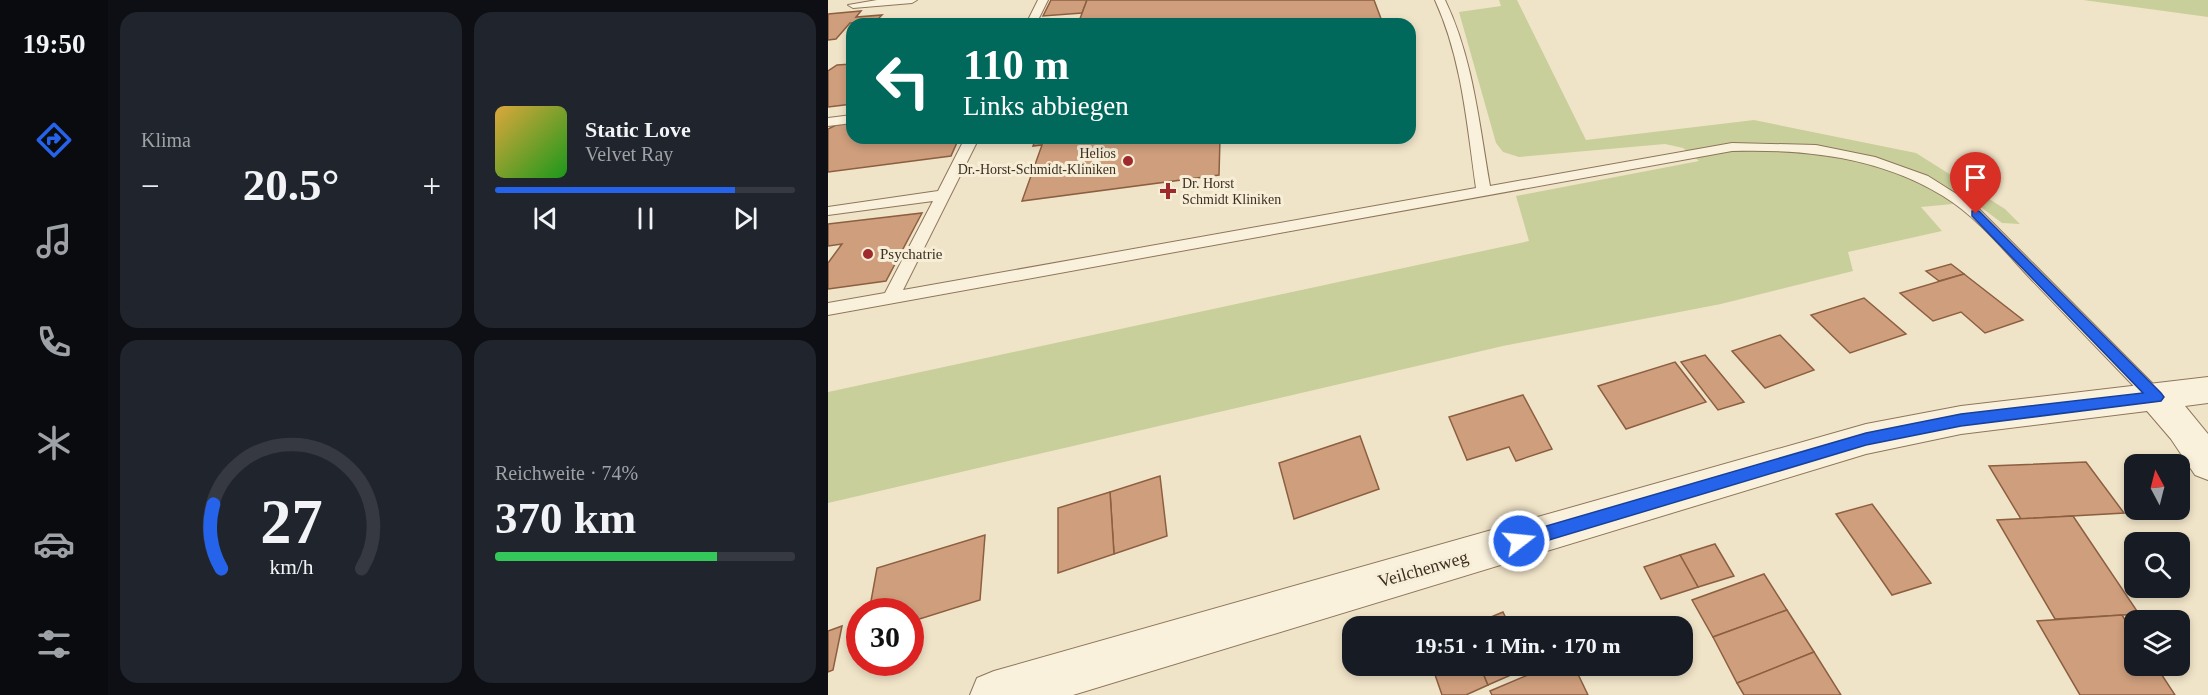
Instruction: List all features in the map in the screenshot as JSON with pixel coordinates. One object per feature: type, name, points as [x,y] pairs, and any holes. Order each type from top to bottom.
[{"type":"street","name":"Veilchenweg","points":[[994,695],[1866,439],[1961,420],[2208,390]]},
{"type":"street","points":[[2156,397],[2184,429],[2208,464]]},
{"type":"lane","points":[[853,5],[912,0]]},
{"type":"lane","points":[[1034,18],[1043,0]]},
{"type":"lane","points":[[1440,0],[1449,16],[1465,86],[1483,189]]},
{"type":"lane","points":[[828,122],[846,120]]},
{"type":"lane","points":[[891,297],[969,144]]},
{"type":"lane","points":[[828,309],[1483,189],[1732,147],[1800,146],[1836,151],[1887,165],[1925,180],[1976,214],[2156,397]]},
{"type":"lane","points":[[828,211],[944,195]]},
{"type":"green space","points":[[1499,0],[1517,0],[1586,140],[1754,120],[1916,153],[2005,209],[2020,224],[2002,223],[1974,202],[1921,207],[1942,231],[1848,252],[1853,271],[1721,304],[1503,346],[828,503],[828,392],[1529,241],[1516,196],[1699,161],[1683,148],[1665,144],[1519,157],[1503,152],[1496,143],[1459,12],[1501,6]]},
{"type":"green space","points":[[2083,0],[2208,0],[2208,17]]},
{"type":"building","points":[[1051,0],[1087,0],[1082,13],[1043,16]]},
{"type":"building","points":[[1087,0],[1374,0],[1381,18],[1080,18]]},
{"type":"building","points":[[861,11],[856,17],[882,15],[879,18],[846,18],[846,28],[836,39],[828,40],[828,14]]},
{"type":"building","points":[[846,64],[846,105],[828,107],[828,71],[837,65]]},
{"type":"building","points":[[846,124],[846,144],[956,144],[951,156],[828,172],[828,129]]},
{"type":"building","name":"Helios Dr.-Horst-Schmidt-Kliniken","points":[[1034,144],[1220,144],[1219,175],[1022,201],[1042,145],[1033,146]]},
{"type":"building","name":"Psychatrie","points":[[922,213],[886,281],[828,289],[828,263],[842,244],[828,246],[828,224]]},
{"type":"building","points":[[1951,264],[1964,274],[1939,281],[1926,271]]},
{"type":"building","points":[[1964,274],[2023,320],[1985,333],[1961,312],[1933,321],[1900,293]]},
{"type":"building","points":[[1864,298],[1906,334],[1850,353],[1811,315]]},
{"type":"building","points":[[1780,335],[1814,370],[1765,388],[1732,351]]},
{"type":"building","points":[[1705,355],[1744,402],[1718,410],[1681,362]]},
{"type":"building","points":[[1675,362],[1706,402],[1626,429],[1598,386]]},
{"type":"building","points":[[1523,395],[1552,449],[1516,461],[1509,447],[1467,460],[1449,417]]},
{"type":"building","points":[[1360,436],[1379,489],[1294,519],[1279,463]]},
{"type":"building","points":[[2086,462],[2124,513],[2021,519],[1989,466]]},
{"type":"building","points":[[1160,476],[1167,536],[1114,554],[1110,492]]},
{"type":"building","points":[[1110,492],[1114,554],[1058,573],[1058,508]]},
{"type":"building","points":[[1872,504],[1931,583],[1892,595],[1836,514]]},
{"type":"building","points":[[2073,516],[2124,592],[2124,598],[2128,598],[2136,610],[2124,610],[2124,615],[2055,619],[1997,520]]},
{"type":"building","points":[[985,535],[980,600],[924,618],[924,598],[872,598],[877,568]]},
{"type":"building","points":[[1715,544],[1734,576],[1698,587],[1680,555]]},
{"type":"building","points":[[1680,555],[1698,587],[1661,599],[1644,567]]},
{"type":"building","points":[[1764,574],[1787,610],[1713,637],[1692,600]]},
{"type":"building","points":[[1787,610],[1814,652],[1737,683],[1713,637]]},
{"type":"building","points":[[1503,612],[1505,616],[1493,616]]},
{"type":"building","points":[[2122,615],[2124,618],[2124,676],[2163,676],[2175,695],[2080,695],[2037,621]]},
{"type":"building","points":[[842,626],[833,670],[828,672],[828,631]]},
{"type":"building","points":[[1814,652],[1841,695],[1744,695],[1737,683]]},
{"type":"building","points":[[1435,676],[1484,676],[1488,685],[1466,695],[1442,695]]},
{"type":"building","points":[[1484,676],[1508,676],[1488,685]]},
{"type":"building","points":[[1525,676],[1579,676],[1588,695],[1492,695],[1490,691]]},
{"type":"place","name":"Helios Dr.-Horst-Schmidt-Kliniken","points":[[1128,161]]},
{"type":"place","name":"Dr. Horst Schmidt Kliniken","points":[[1168,191]]},
{"type":"place","name":"Psychatrie","points":[[868,254]]},
{"type":"route","points":[[1519,541],[1866,439],[1961,420],[2156,397],[1976,214]]}]
